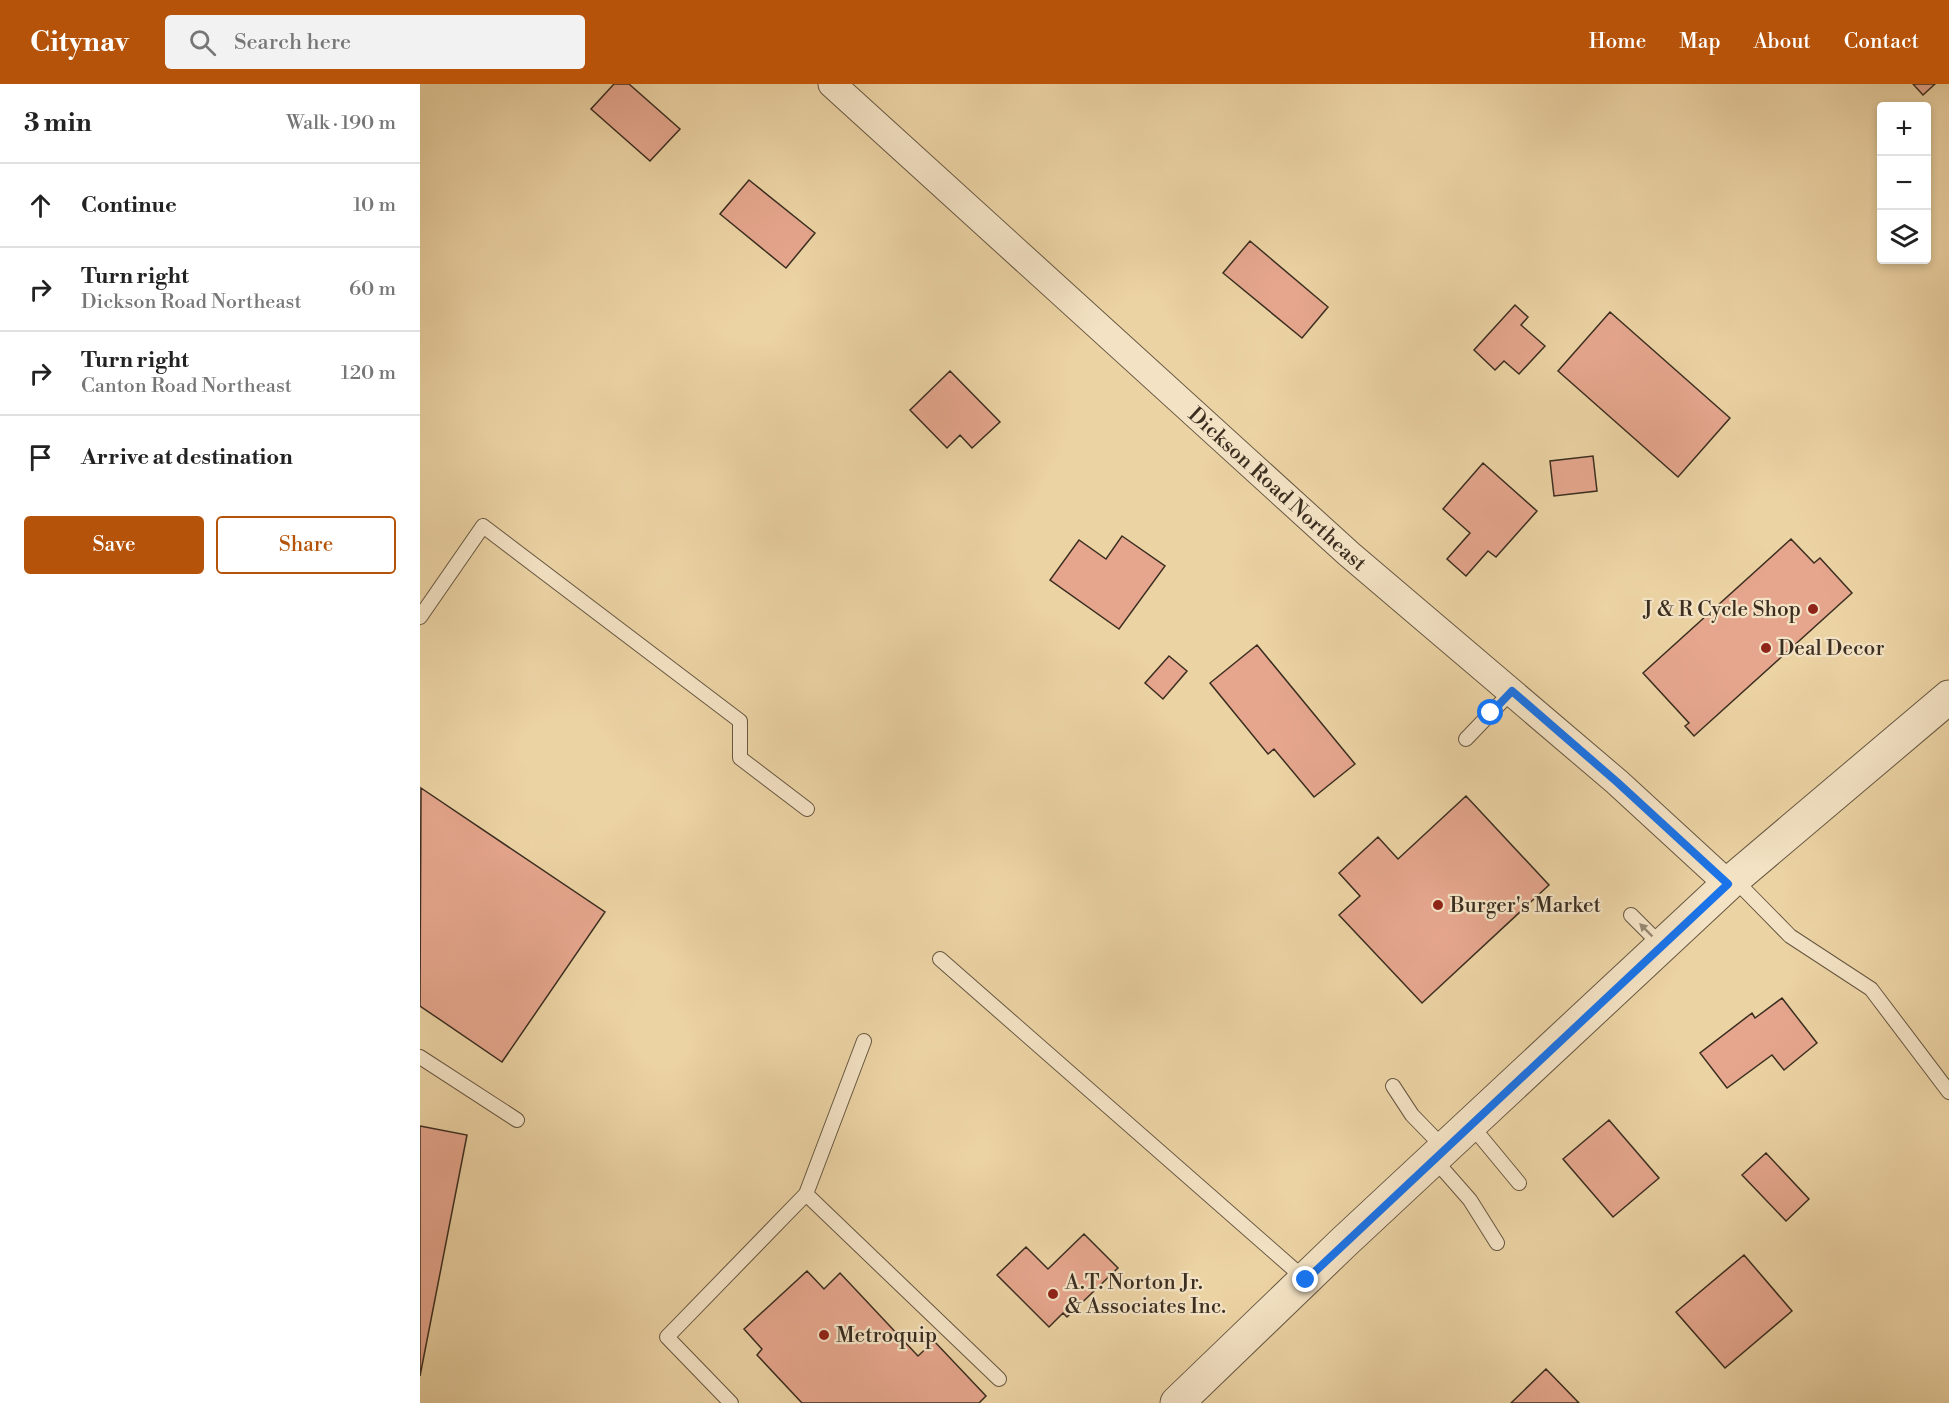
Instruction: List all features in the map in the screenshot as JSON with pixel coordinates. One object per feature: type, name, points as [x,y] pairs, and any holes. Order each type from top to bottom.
[{"type":"street","name":"Dickson Road Northeast","points":[[832,84],[1349,554],[1512,691],[1731,882]]},
{"type":"street","points":[[1177,1403],[1439,1154],[1731,882],[1949,697]]},
{"type":"lane","points":[[420,617],[483,526],[740,721],[741,758],[807,809]]},
{"type":"lane","points":[[1466,739],[1512,691]]},
{"type":"lane","points":[[1731,882],[1790,936],[1871,989],[1949,1092]]},
{"type":"lane","points":[[1631,915],[1662,946]]},
{"type":"lane","points":[[940,959],[1306,1280]]},
{"type":"lane","points":[[731,1403],[667,1337],[806,1194],[864,1041]]},
{"type":"lane","points":[[420,1057],[517,1120]]},
{"type":"lane","points":[[1393,1086],[1497,1243]]},
{"type":"lane","points":[[1470,1125],[1519,1184]]},
{"type":"lane","points":[[806,1194],[999,1379]]},
{"type":"building","points":[[614,84],[629,84],[680,129],[650,161],[591,109]]},
{"type":"building","points":[[1913,84],[1935,84],[1923,95]]},
{"type":"building","points":[[749,180],[815,233],[786,268],[720,214]]},
{"type":"building","points":[[1250,241],[1328,307],[1302,338],[1223,273]]},
{"type":"building","points":[[1515,305],[1528,317],[1521,325],[1545,346],[1519,374],[1504,361],[1495,370],[1474,350]]},
{"type":"building","points":[[1610,312],[1730,418],[1678,477],[1558,371]]},
{"type":"building","points":[[950,371],[1000,422],[972,448],[960,435],[947,448],[910,410]]},
{"type":"building","points":[[1593,456],[1597,491],[1554,496],[1550,461]]},
{"type":"building","points":[[1483,463],[1537,511],[1496,557],[1488,551],[1466,576],[1447,559],[1470,533],[1443,509]]},
{"type":"building","points":[[1122,536],[1165,566],[1119,629],[1050,580],[1079,540],[1106,559]]},
{"type":"building","points":[[1791,539],[1814,563],[1820,558],[1852,593],[1694,736],[1685,726],[1689,723],[1643,673]]},
{"type":"building","points":[[1257,645],[1355,764],[1314,797],[1274,749],[1268,754],[1210,683]]},
{"type":"building","points":[[1169,656],[1187,671],[1163,699],[1145,683]]},
{"type":"building","points":[[421,788],[605,912],[502,1062],[420,1006]]},
{"type":"building","name":"Burger's Market","points":[[1466,796],[1549,885],[1422,1003],[1339,915],[1360,896],[1339,873],[1378,837],[1398,859]]},
{"type":"building","points":[[1782,998],[1817,1043],[1784,1070],[1772,1055],[1727,1088],[1700,1053],[1752,1013],[1755,1018]]},
{"type":"building","points":[[1609,1120],[1659,1178],[1613,1217],[1563,1159]]},
{"type":"building","points":[[420,1126],[467,1135],[420,1376]]},
{"type":"building","points":[[1766,1153],[1809,1199],[1786,1221],[1742,1175]]},
{"type":"building","name":"A.T. Norton Jr. & Associates Inc.","points":[[1084,1234],[1118,1268],[1067,1317],[1063,1313],[1049,1327],[997,1275],[1026,1247],[1048,1269]]},
{"type":"building","points":[[1744,1255],[1792,1311],[1725,1368],[1676,1312]]},
{"type":"building","name":"Metroquip","points":[[807,1271],[824,1289],[840,1273],[918,1356],[934,1341],[986,1396],[979,1403],[802,1403],[757,1355],[762,1349],[744,1329]]},
{"type":"building","points":[[1546,1369],[1579,1403],[1511,1403]]},
{"type":"place","name":"J & R Cycle Shop","points":[[1813,609]]},
{"type":"place","name":"Deal Decor","points":[[1766,648]]},
{"type":"place","name":"Burger's Market","points":[[1438,905]]},
{"type":"place","name":"A.T. Norton Jr. & Associates Inc.","points":[[1053,1294]]},
{"type":"place","name":"Metroquip","points":[[824,1335]]},
{"type":"route","points":[[1306,1280],[1728,884],[1617,782],[1512,691],[1491,713]]}]
